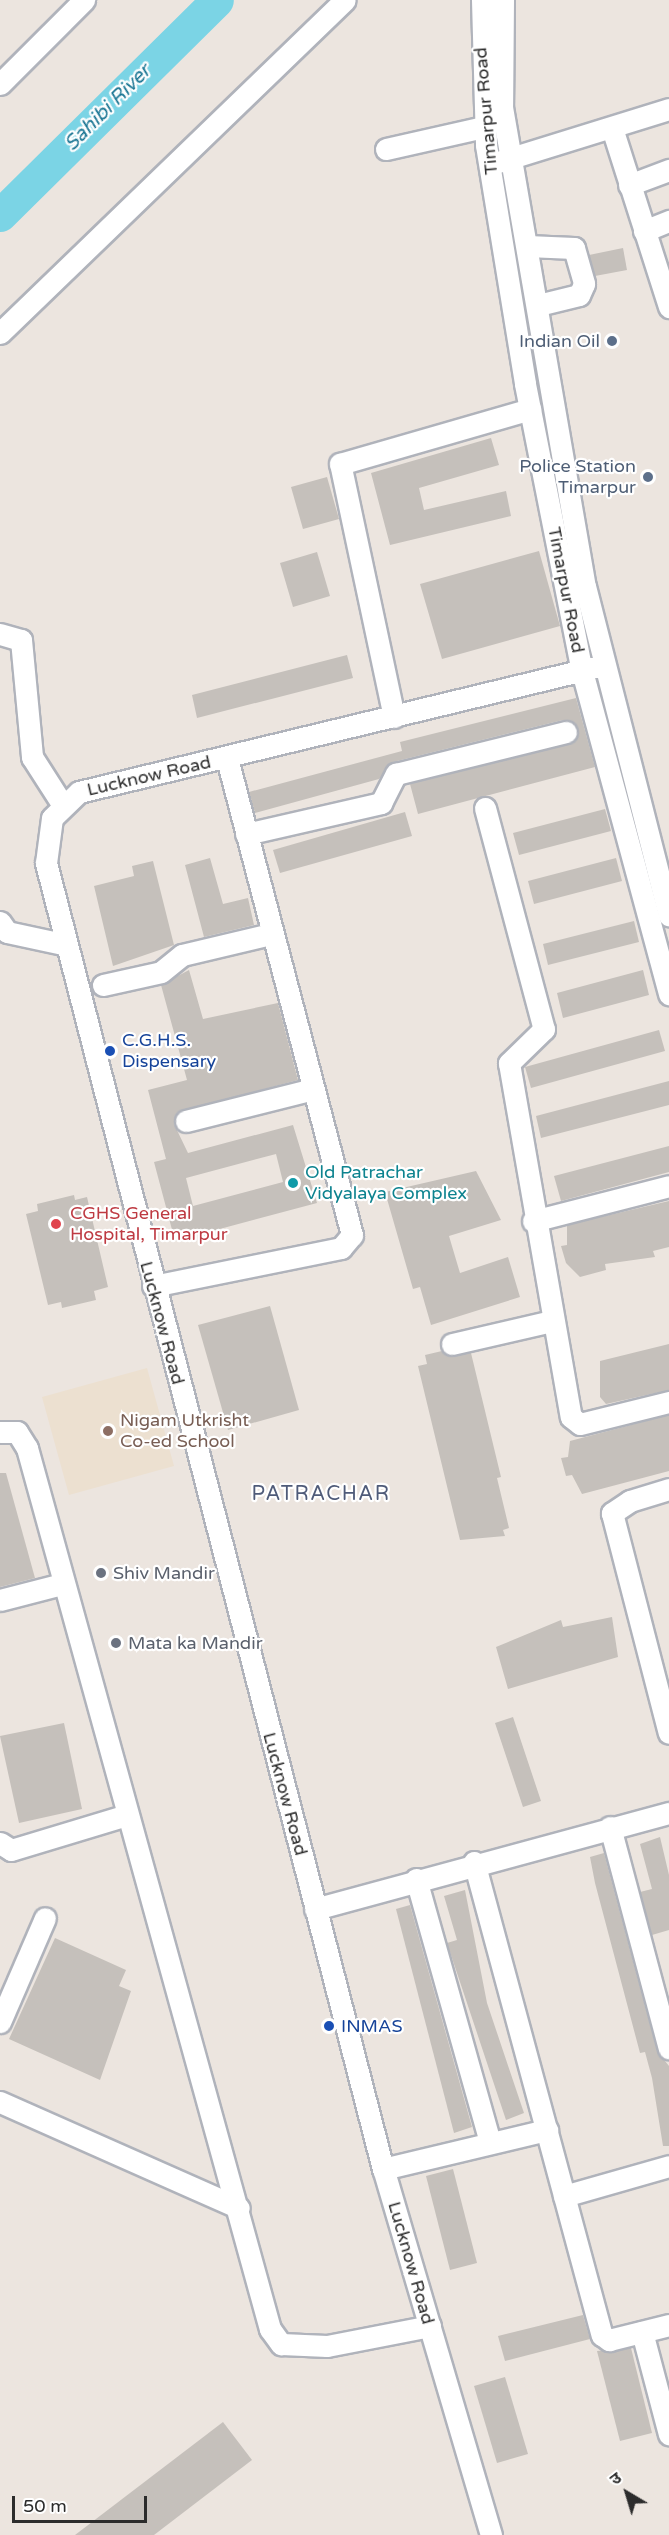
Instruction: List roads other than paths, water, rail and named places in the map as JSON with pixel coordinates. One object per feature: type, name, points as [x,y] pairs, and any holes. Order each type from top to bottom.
[{"type":"street","points":[[0,84],[84,0]]},
{"type":"street","points":[[0,333],[345,0]]},
{"type":"street","name":"Timarpur Road","points":[[482,0],[484,127],[530,409],[582,671],[669,994]]},
{"type":"street","name":"Timarpur Road","points":[[503,0],[499,83],[510,159],[538,305],[585,586],[669,915]]},
{"type":"street","points":[[489,164],[669,109]]},
{"type":"street","points":[[386,149],[484,127]]},
{"type":"street","points":[[612,128],[668,299]]},
{"type":"street","points":[[630,185],[669,170]]},
{"type":"street","points":[[644,231],[669,221]]},
{"type":"street","points":[[526,246],[574,248],[584,284],[579,295],[538,305]]},
{"type":"street","points":[[394,717],[340,464],[530,409]]},
{"type":"street","points":[[0,634],[21,640],[32,757],[62,804]]},
{"type":"street","name":"Lucknow Road","points":[[491,2535],[383,2169],[63,944],[46,863],[52,818],[62,804],[79,792],[604,665]]},
{"type":"street","points":[[246,834],[381,803],[396,774],[566,732]]},
{"type":"street","points":[[153,1286],[349,1242],[351,1226],[271,934],[227,758]]},
{"type":"street","points":[[485,808],[544,1029],[509,1063],[533,1221],[574,1422],[669,1402]]},
{"type":"street","points":[[0,922],[7,932],[63,944]]},
{"type":"street","points":[[103,985],[161,972],[182,955],[271,934]]},
{"type":"street","points":[[186,1120],[314,1089]]},
{"type":"street","points":[[533,1221],[669,1186]]},
{"type":"street","points":[[452,1344],[552,1321]]},
{"type":"street","points":[[0,1432],[17,1432],[24,1439],[62,1584],[239,2208],[270,2329],[281,2344],[327,2346],[430,2326]]},
{"type":"street","points":[[669,1489],[630,1501],[612,1513],[669,1733]]},
{"type":"street","points":[[0,1600],[62,1584]]},
{"type":"street","points":[[315,1909],[474,1862],[669,1813]]},
{"type":"street","points":[[0,1844],[11,1850],[128,1815]]},
{"type":"street","points":[[610,1827],[669,2048]]},
{"type":"street","points":[[474,1862],[602,2334],[609,2340],[669,2325]]},
{"type":"street","points":[[416,1879],[490,2143]]},
{"type":"street","points":[[0,2022],[45,1918]]},
{"type":"street","points":[[0,2102],[239,2208]]},
{"type":"street","points":[[383,2169],[547,2130]]},
{"type":"street","points":[[564,2196],[669,2166]]},
{"type":"street","points":[[642,2332],[669,2434]]},
{"type":"waterway","name":"Sahibi River","points":[[0,215],[217,0]]},
{"type":"place","name":"Indian Oil","points":[[612,341]]},
{"type":"place","name":"Police Station Timarpur","points":[[648,477]]},
{"type":"place","name":"C.G.H.S. Dispensary","points":[[110,1051]]},
{"type":"place","name":"Old Patrachar Vidyalaya Complex","points":[[293,1183]]},
{"type":"place","name":"CGHS General Hospital, Timarpur","points":[[56,1224]]},
{"type":"place","name":"Nigam Utkrisht Co-ed School","points":[[108,1431]]},
{"type":"place","name":"Shiv Mandir","points":[[101,1573]]},
{"type":"place","name":"Mata ka Mandir","points":[[116,1643]]},
{"type":"place","name":"INMAS","points":[[329,2026]]},
{"type":"district","name":"PATRACHAR","points":[[321,1494]]}]
